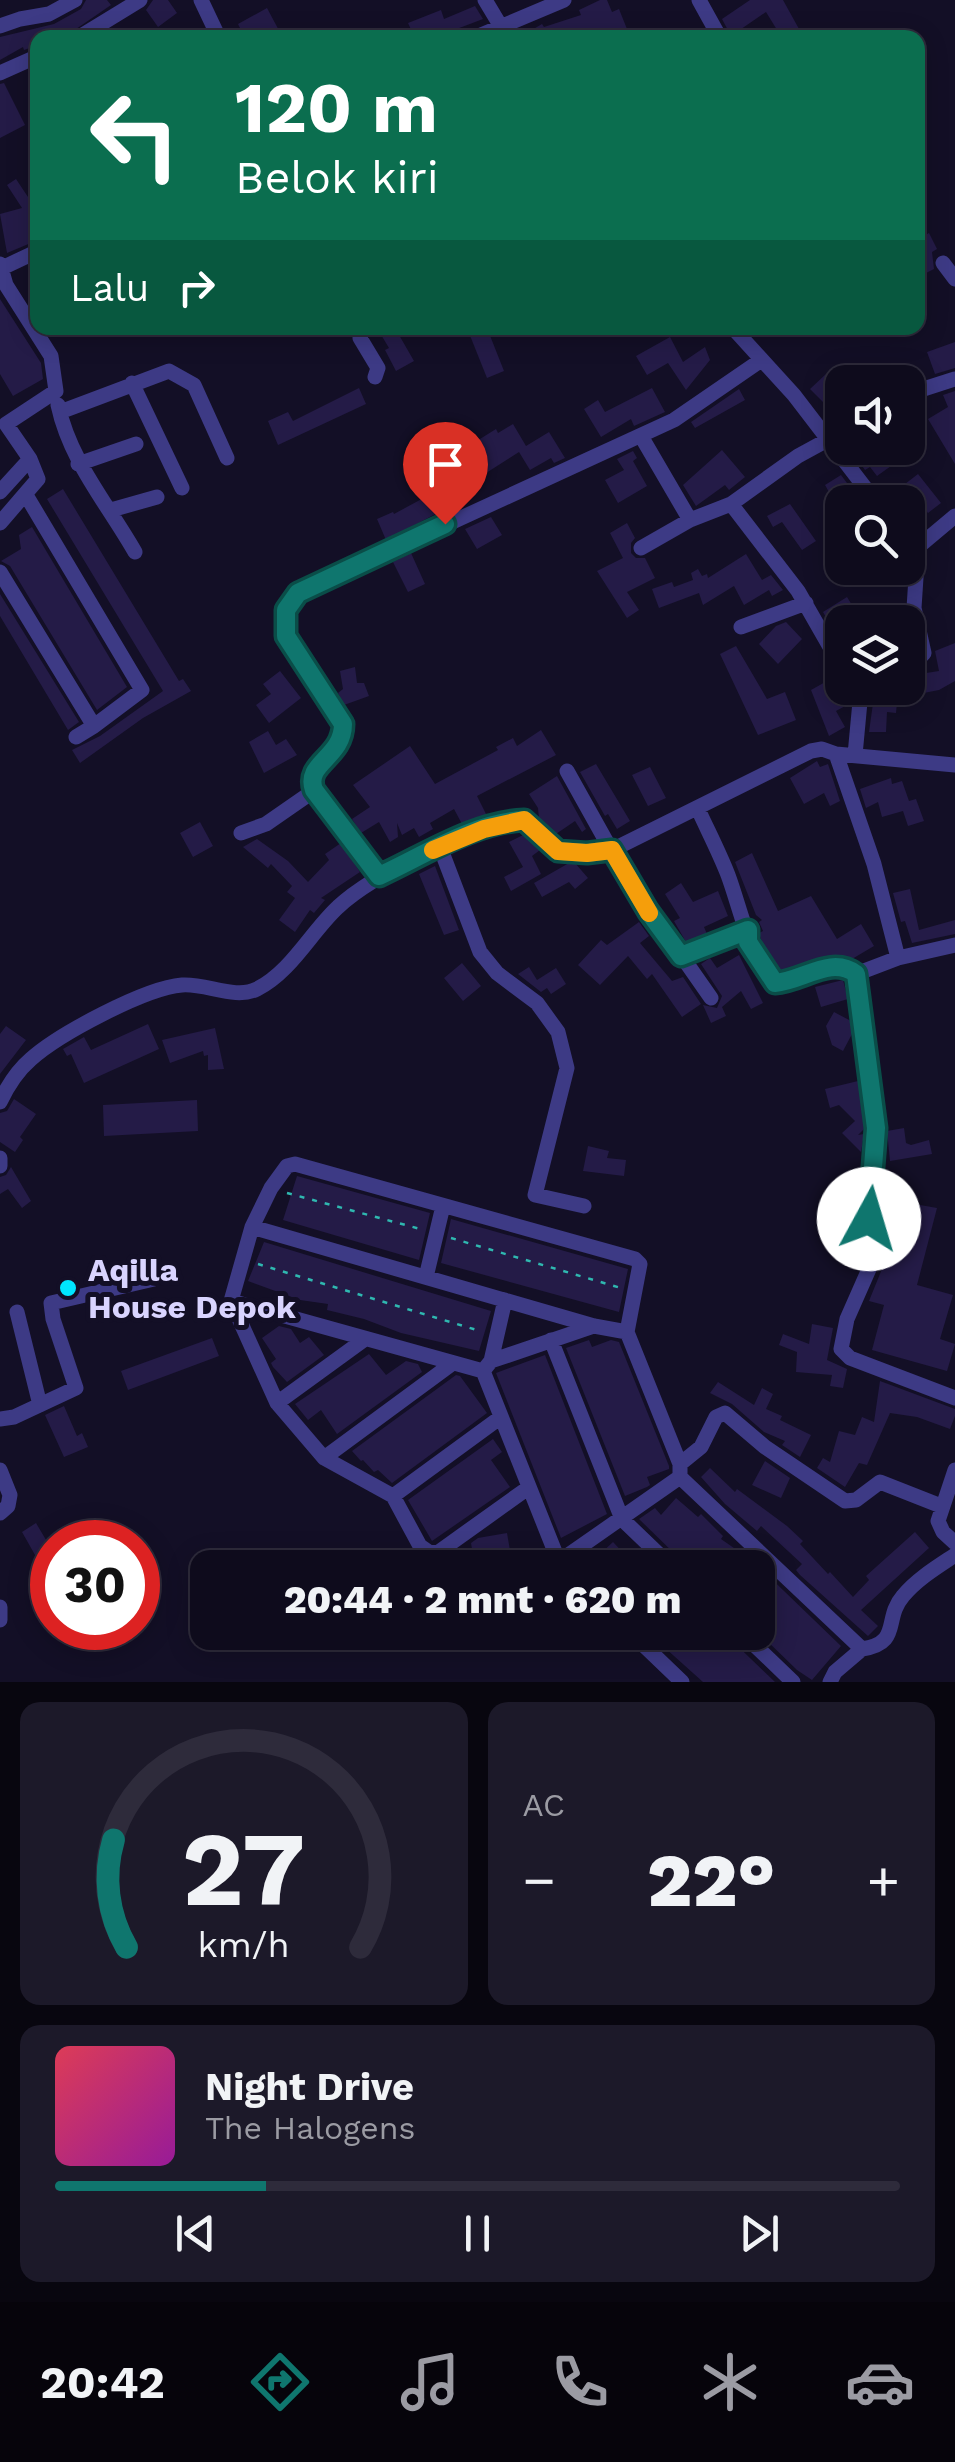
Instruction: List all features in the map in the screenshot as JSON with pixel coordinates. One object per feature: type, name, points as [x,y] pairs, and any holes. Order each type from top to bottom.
[{"type":"street","points":[[88,30],[117,6],[140,0]]},
{"type":"street","points":[[201,0],[215,30]]},
{"type":"street","points":[[485,0],[500,25]]},
{"type":"street","points":[[490,30],[564,0]]},
{"type":"street","points":[[700,0],[716,30]]},
{"type":"street","points":[[0,26],[41,17],[64,3]]},
{"type":"street","points":[[0,73],[30,60]]},
{"type":"street","points":[[30,254],[1,266],[3,287],[30,326]]},
{"type":"street","points":[[942,262],[955,279]]},
{"type":"street","points":[[36,335],[51,356],[67,440],[78,464],[135,552]]},
{"type":"street","points":[[361,335],[378,368],[376,376]]},
{"type":"street","points":[[739,335],[825,426]]},
{"type":"street","points":[[379,876],[314,790],[312,778],[340,745],[343,724],[286,636],[286,610],[298,593],[674,420],[760,361]]},
{"type":"street","points":[[60,412],[169,371],[194,386],[227,458]]},
{"type":"street","points":[[925,389],[955,379]]},
{"type":"street","points":[[132,383],[182,488]]},
{"type":"street","points":[[0,523],[38,479],[30,459],[6,424],[56,391]]},
{"type":"street","points":[[641,436],[690,520]]},
{"type":"street","points":[[641,548],[690,520],[731,504],[798,456],[825,442]]},
{"type":"street","points":[[78,464],[136,444]]},
{"type":"street","points":[[0,492],[30,459]]},
{"type":"street","points":[[26,495],[142,690],[76,737]]},
{"type":"street","points":[[111,510],[157,496]]},
{"type":"street","points":[[731,504],[806,602],[825,637]]},
{"type":"street","points":[[925,536],[955,516]]},
{"type":"street","points":[[0,572],[94,726]]},
{"type":"street","points":[[741,628],[806,602]]},
{"type":"street","points":[[855,755],[860,705]]},
{"type":"street","points":[[0,1102],[14,1076],[40,1052],[134,1000],[183,985],[240,992],[256,990],[289,962],[338,907],[379,876],[440,847],[518,820],[529,823],[558,851],[612,850],[810,751],[822,749],[836,754],[955,765]]},
{"type":"street","points":[[836,754],[874,864],[898,958]]},
{"type":"street","points":[[566,771],[648,911],[710,998]]},
{"type":"street","points":[[241,833],[266,824],[314,790]]},
{"type":"street","points":[[698,810],[723,863],[748,930],[748,942],[775,983],[834,966],[846,966],[856,974],[876,1128],[869,1219],[873,1260],[847,1319],[841,1349],[850,1358],[955,1398]]},
{"type":"street","points":[[440,847],[480,952],[497,973],[537,1003],[558,1032],[567,1068],[534,1195],[584,1206]]},
{"type":"street","points":[[681,956],[748,930]]},
{"type":"street","points":[[856,974],[898,958],[955,945]]},
{"type":"street","points":[[0,1158],[0,1166]]},
{"type":"street","points":[[528,1488],[440,1551],[430,1553],[420,1546],[393,1496],[324,1458],[277,1403],[231,1301],[252,1228],[271,1188],[287,1166],[295,1164],[635,1259],[641,1270],[628,1332],[680,1471],[862,1649]]},
{"type":"street","points":[[426,1276],[444,1206]]},
{"type":"street","points":[[252,1228],[594,1326],[628,1332]]},
{"type":"street","points":[[0,1419],[76,1388],[51,1303],[154,1280]]},
{"type":"street","points":[[505,1300],[487,1366],[501,1418],[553,1550]]},
{"type":"street","points":[[231,1301],[453,1363],[487,1366],[594,1326]]},
{"type":"street","points":[[17,1312],[40,1405]]},
{"type":"street","points":[[23,1340],[57,1330]]},
{"type":"street","points":[[277,1403],[365,1339]]},
{"type":"street","points":[[551,1340],[622,1520],[654,1550]]},
{"type":"street","points":[[324,1458],[453,1363]]},
{"type":"street","points":[[580,1550],[680,1471],[701,1447],[716,1417],[725,1413],[765,1447],[845,1501],[856,1500],[880,1482],[941,1506]]},
{"type":"street","points":[[393,1496],[501,1418]]},
{"type":"street","points":[[0,1470],[10,1495],[8,1506],[0,1513]]},
{"type":"street","points":[[955,1470],[938,1521],[955,1543]]},
{"type":"street","points":[[830,1682],[855,1652],[877,1647],[888,1637],[896,1605],[906,1592],[955,1554]]},
{"type":"street","points":[[0,1607],[0,1620]]},
{"type":"street","points":[[649,1650],[682,1682]]},
{"type":"street","points":[[760,1650],[793,1682]]},
{"type":"path","points":[[271,1188],[634,1292]]},
{"type":"path","points":[[242,1259],[497,1336]]},
{"type":"building","points":[[86,0],[107,0],[111,5],[75,30],[30,30],[30,48],[23,47],[0,60],[0,37],[54,24],[81,9]]},
{"type":"building","points":[[153,0],[168,0],[177,13],[158,27],[146,10]]},
{"type":"building","points":[[607,0],[612,12],[619,9],[627,30],[532,30],[581,15],[579,10]]},
{"type":"building","points":[[750,0],[783,0],[800,30],[777,30],[766,12],[740,30],[728,30],[722,19]]},
{"type":"building","points":[[475,6],[483,19],[454,30],[411,30],[408,23],[441,10],[444,19]]},
{"type":"building","points":[[267,8],[279,30],[241,30],[238,24]]},
{"type":"building","points":[[4,83],[25,125],[0,138],[0,84]]},
{"type":"building","points":[[16,179],[30,200],[30,243],[7,253],[0,214],[22,208],[7,185]]},
{"type":"building","points":[[929,233],[937,249],[932,252],[934,269],[925,274],[925,235]]},
{"type":"building","points":[[0,299],[41,363],[43,379],[13,396],[0,374]]},
{"type":"building","points":[[381,335],[399,335],[414,361],[396,371],[385,350],[389,348]]},
{"type":"building","points":[[470,335],[490,335],[504,371],[487,378]]},
{"type":"building","points":[[670,337],[683,362],[705,347],[710,360],[686,390],[668,363],[647,375],[636,356]]},
{"type":"building","points":[[955,342],[955,368],[935,374],[927,352]]},
{"type":"building","points":[[825,375],[825,404],[810,389]]},
{"type":"building","points":[[359,388],[366,404],[278,445],[268,421],[288,412],[293,421]]},
{"type":"building","points":[[652,388],[665,412],[634,426],[631,419],[601,437],[584,409],[598,400],[605,412]]},
{"type":"building","points":[[739,389],[745,400],[695,428],[691,422]]},
{"type":"building","points":[[955,391],[955,464],[928,419],[948,407],[943,395]]},
{"type":"building","points":[[513,424],[526,446],[549,432],[565,458],[554,463],[551,458],[530,470],[519,452],[461,489],[466,498],[386,540],[377,519],[429,495],[428,492],[469,468],[459,452],[496,429],[498,433]]},
{"type":"building","points":[[722,450],[745,477],[729,490],[725,485],[696,506],[683,485]]},
{"type":"building","points":[[633,451],[637,458],[633,461],[647,486],[618,503],[605,480],[624,470],[617,459]]},
{"type":"building","points":[[862,465],[892,465],[877,476],[870,467],[865,470]]},
{"type":"building","points":[[918,474],[941,503],[928,513],[925,485],[905,484]]},
{"type":"building","points":[[841,475],[849,485],[825,485]]},
{"type":"building","points":[[63,489],[179,681],[183,679],[191,691],[143,718],[80,763],[72,750],[100,736],[163,691],[47,499]]},
{"type":"building","points":[[790,504],[816,541],[802,550],[782,522],[773,527],[767,516]]},
{"type":"building","points":[[491,517],[502,535],[477,549],[465,529]]},
{"type":"building","points":[[627,523],[635,538],[631,553],[636,558],[645,558],[655,578],[627,592],[639,610],[627,618],[597,571],[623,558],[610,533]]},
{"type":"building","points":[[32,527],[127,687],[97,710],[10,566],[1,561],[21,549],[19,535]]},
{"type":"building","points":[[411,553],[425,584],[408,592],[393,562]]},
{"type":"building","points":[[746,554],[762,580],[771,575],[783,590],[772,596],[769,590],[744,605],[734,586],[703,605],[699,593],[659,608],[652,589],[693,580],[691,573],[698,569],[708,578]]},
{"type":"building","points":[[0,594],[79,722],[68,730],[0,616]]},
{"type":"building","points":[[847,597],[852,605],[834,605]]},
{"type":"building","points":[[786,622],[802,639],[778,664],[759,644],[776,626]]},
{"type":"building","points":[[955,643],[955,681],[925,693],[925,673],[939,671],[935,651]]},
{"type":"building","points":[[736,646],[767,699],[785,692],[796,720],[758,735],[720,654]]},
{"type":"building","points":[[355,667],[357,683],[364,683],[369,696],[344,705],[338,693],[343,689],[340,671]]},
{"type":"building","points":[[280,671],[301,698],[269,723],[256,705],[271,694],[263,684]]},
{"type":"building","points":[[825,682],[825,705],[847,705],[836,711],[845,727],[829,736],[811,690]]},
{"type":"building","points":[[873,705],[897,705],[896,713],[887,712],[886,732],[869,732]]},
{"type":"building","points":[[541,730],[556,755],[477,796],[487,816],[462,824],[454,809],[430,823],[433,829],[419,837],[414,828],[402,835],[397,823],[398,837],[390,842],[379,822],[361,833],[352,819],[370,807],[353,785],[410,746],[435,784],[513,738],[517,746]]},
{"type":"building","points":[[268,731],[276,745],[286,739],[297,755],[264,773],[249,742]]},
{"type":"building","points":[[817,761],[820,767],[828,764],[840,801],[830,806],[824,793],[804,804],[790,778]]},
{"type":"building","points":[[596,764],[630,821],[617,829],[580,772]]},
{"type":"building","points":[[650,767],[666,798],[648,806],[632,775]]},
{"type":"building","points":[[557,776],[586,829],[582,832],[575,821],[556,834],[539,819],[538,808],[529,794]]},
{"type":"building","points":[[891,778],[892,784],[902,781],[909,801],[916,799],[924,821],[908,826],[903,811],[882,817],[878,802],[866,808],[860,789]]},
{"type":"building","points":[[200,822],[213,846],[193,857],[180,833]]},
{"type":"building","points":[[523,835],[540,850],[532,856],[541,874],[511,891],[504,877],[523,867],[509,842]]},
{"type":"building","points":[[257,839],[288,861],[308,882],[329,860],[325,854],[341,843],[360,872],[321,898],[325,900],[314,913],[310,910],[295,932],[279,920],[295,898],[287,892],[292,886],[271,864],[268,868],[243,847]]},
{"type":"building","points":[[752,853],[778,911],[811,896],[837,939],[861,924],[874,946],[852,959],[827,956],[780,971],[762,942],[762,920],[756,915],[735,862]]},
{"type":"building","points":[[575,863],[588,878],[575,889],[569,882],[542,897],[534,883]]},
{"type":"building","points":[[435,866],[459,930],[444,935],[419,874]]},
{"type":"building","points":[[681,883],[693,902],[718,891],[728,916],[704,927],[707,934],[686,942],[674,921],[680,918],[665,894]]},
{"type":"building","points":[[910,889],[919,930],[955,920],[955,934],[912,943],[893,893]]},
{"type":"building","points":[[639,922],[649,936],[640,943],[672,981],[683,977],[701,1004],[682,1017],[652,974],[647,979],[628,956],[600,985],[578,965],[601,940],[607,945]]},
{"type":"building","points":[[739,955],[763,1003],[751,1009],[741,991],[722,1007],[726,1016],[711,1023],[703,1005],[717,1008],[722,996],[701,964],[710,958],[717,968]]},
{"type":"building","points":[[462,963],[481,986],[463,1001],[444,978]]},
{"type":"building","points":[[529,967],[537,980],[556,968],[566,984],[551,994],[547,988],[541,992],[518,974]]},
{"type":"building","points":[[843,980],[848,999],[821,1007],[815,987]]},
{"type":"building","points":[[834,1012],[851,1021],[852,1034],[843,1051],[832,1045],[826,1026]]},
{"type":"building","points":[[148,1024],[159,1049],[84,1083],[71,1054],[67,1056],[63,1049],[84,1037],[91,1050]]},
{"type":"building","points":[[6,1026],[26,1040],[0,1074],[0,1034]]},
{"type":"building","points":[[215,1028],[224,1069],[208,1070],[208,1055],[204,1056],[203,1051],[170,1063],[162,1040]]},
{"type":"building","points":[[858,1081],[865,1128],[858,1135],[864,1134],[861,1152],[842,1133],[855,1121],[839,1105],[830,1108],[825,1089]]},
{"type":"building","points":[[14,1099],[36,1114],[15,1152],[0,1142],[0,1113],[7,1111]]},
{"type":"building","points":[[197,1100],[198,1131],[104,1136],[103,1105]]},
{"type":"building","points":[[904,1128],[906,1143],[929,1140],[932,1154],[890,1161],[887,1131]]},
{"type":"building","points":[[588,1146],[609,1151],[607,1158],[626,1160],[624,1176],[583,1171]]},
{"type":"building","points":[[11,1167],[31,1201],[22,1208],[8,1189],[0,1194],[0,1177]]},
{"type":"building","points":[[297,1176],[430,1213],[419,1260],[283,1220]]},
{"type":"building","points":[[909,1203],[937,1208],[917,1285],[953,1295],[940,1339],[955,1344],[947,1371],[872,1350],[884,1305],[869,1301],[884,1264],[884,1235],[904,1239]]},
{"type":"building","points":[[451,1219],[628,1269],[619,1312],[441,1263]]},
{"type":"building","points":[[264,1242],[491,1311],[479,1351],[401,1333],[327,1310],[328,1304],[300,1300],[248,1281]]},
{"type":"building","points":[[812,1324],[833,1328],[827,1360],[847,1369],[843,1388],[830,1386],[832,1375],[796,1372],[797,1352],[779,1345],[783,1334],[809,1344]]},
{"type":"building","points":[[279,1326],[291,1329],[300,1343],[309,1337],[324,1355],[287,1382],[273,1367],[271,1363],[276,1359],[262,1338]]},
{"type":"building","points":[[212,1338],[219,1356],[128,1390],[121,1371]]},
{"type":"building","points":[[589,1340],[592,1347],[611,1340],[619,1342],[669,1466],[647,1477],[650,1485],[625,1496],[566,1348]]},
{"type":"building","points":[[369,1354],[386,1375],[406,1361],[418,1364],[422,1372],[337,1434],[321,1410],[308,1420],[295,1404]]},
{"type":"building","points":[[545,1355],[607,1514],[561,1538],[496,1373]]},
{"type":"building","points":[[456,1375],[487,1413],[392,1483],[352,1451]]},
{"type":"building","points":[[880,1381],[955,1409],[955,1416],[950,1429],[917,1417],[890,1413],[867,1465],[859,1463],[845,1487],[817,1468],[823,1458],[830,1462],[839,1431],[855,1435],[862,1417],[874,1422]]},
{"type":"building","points":[[718,1382],[754,1405],[762,1388],[773,1394],[766,1409],[811,1435],[800,1457],[782,1445],[785,1441],[764,1432],[732,1404],[710,1393]]},
{"type":"building","points":[[64,1406],[77,1436],[82,1433],[88,1447],[64,1457],[45,1415]]},
{"type":"building","points":[[493,1439],[502,1452],[491,1460],[510,1487],[432,1541],[408,1500]]},
{"type":"building","points":[[765,1461],[790,1478],[781,1498],[752,1485]]},
{"type":"building","points":[[710,1468],[735,1492],[737,1489],[787,1526],[853,1597],[869,1580],[866,1576],[915,1532],[929,1548],[861,1610],[878,1626],[868,1636],[800,1575],[796,1570],[802,1564],[761,1526],[757,1531],[725,1504],[701,1477]]},
{"type":"building","points":[[676,1498],[698,1517],[701,1514],[723,1536],[721,1539],[737,1550],[671,1550],[639,1519],[655,1508],[661,1515]]},
{"type":"building","points":[[30,1527],[30,1546],[22,1532]]},
{"type":"building","points":[[507,1533],[510,1550],[472,1550],[471,1543]]},
{"type":"building","points":[[613,1542],[621,1550],[604,1550]]},
{"type":"building","points":[[775,1582],[841,1646],[812,1680],[775,1649]]},
{"type":"building","points":[[667,1650],[742,1650],[775,1682],[703,1682]]},
{"type":"slow traffic","points":[[433,850],[484,829],[524,820],[558,851],[612,850],[649,913]]},
{"type":"place","name":"Aqilla House Depok","points":[[68,1288]]},
{"type":"route","points":[[445,524],[298,593],[286,610],[286,636],[343,724],[340,745],[312,778],[314,790],[379,876],[450,842],[524,820],[558,851],[612,850],[648,911],[681,956],[748,930],[748,942],[775,983],[846,966],[856,974],[875,1112],[869,1219]]}]
